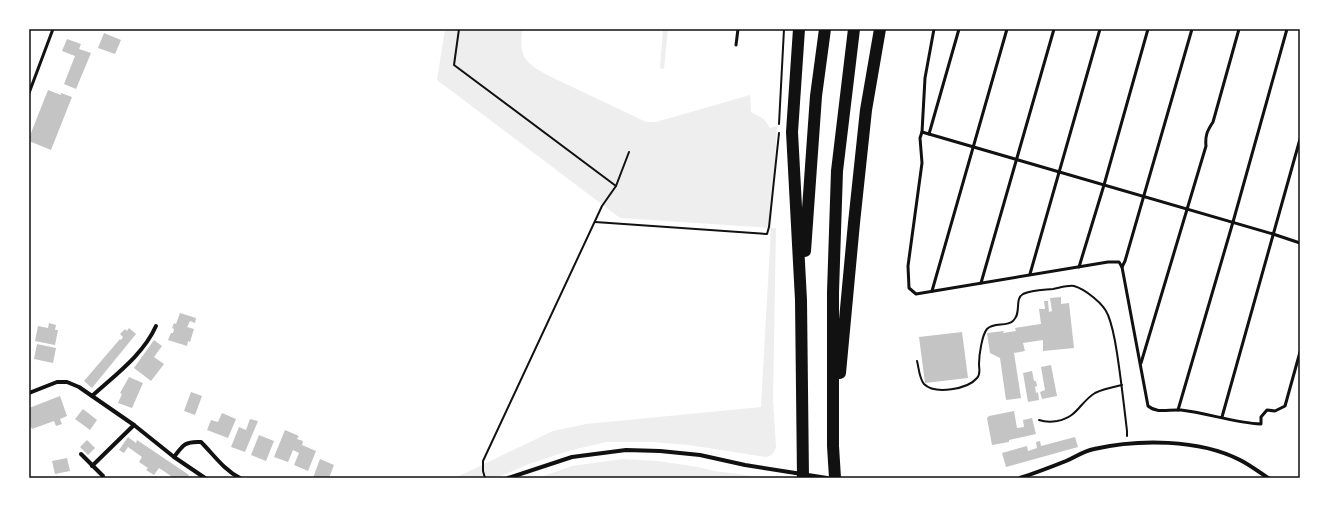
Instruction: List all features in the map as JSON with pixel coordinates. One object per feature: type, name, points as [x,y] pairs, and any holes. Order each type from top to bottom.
[{"type":"highway","points":[[799,29],[792,132],[801,300],[803,478]]},
{"type":"highway","points":[[801,300],[816,96],[825,29]]},
{"type":"highway","points":[[835,478],[833,446],[833,292],[837,171],[854,29]]},
{"type":"highway","points":[[833,446],[866,110],[880,29]]},
{"type":"street","points":[[92,396],[141,350],[151,337],[156,326]]},
{"type":"street","points":[[29,393],[57,382],[67,382],[79,387],[134,425],[174,457],[205,478]]},
{"type":"street","points":[[92,466],[134,425]]},
{"type":"street","points":[[174,457],[190,441],[201,442],[224,466],[240,478]]},
{"type":"street","points":[[1020,478],[1093,449],[1170,442],[1203,447],[1240,460],[1268,478]]},
{"type":"street","points":[[509,478],[572,457],[626,450],[660,450],[700,455],[745,465],[827,478]]},
{"type":"street","points":[[81,454],[103,476]]},
{"type":"lane","points":[[29,93],[53,29]]},
{"type":"lane","points":[[736,44],[738,29]]},
{"type":"lane","points":[[934,29],[925,78],[922,132],[920,138],[922,163],[908,266],[909,288],[916,294],[1030,274],[1108,262],[1119,262],[1122,267],[1148,406],[1154,410],[1178,410],[1222,417],[1244,423],[1261,424],[1261,417],[1267,410],[1275,411],[1285,406],[1300,352]]},
{"type":"lane","points":[[929,134],[959,29]]},
{"type":"lane","points":[[932,291],[1006,29]]},
{"type":"lane","points":[[981,283],[1054,29]]},
{"type":"lane","points":[[1030,274],[1100,29]]},
{"type":"lane","points":[[1079,267],[1148,29]]},
{"type":"lane","points":[[1122,267],[1145,197],[1192,29]]},
{"type":"lane","points":[[1140,364],[1188,209],[1206,146],[1207,131],[1213,122],[1239,29]]},
{"type":"lane","points":[[1178,410],[1287,29]]},
{"type":"lane","points":[[922,132],[1233,222],[1300,244]]},
{"type":"lane","points":[[1222,417],[1300,139]]},
{"type":"path","points":[[459,29],[454,65],[616,186]]},
{"type":"path","points":[[595,222],[767,234],[769,228],[779,138],[784,29]]},
{"type":"path","points":[[485,478],[483,461],[602,206],[616,186],[629,152]]},
{"type":"path","points":[[917,361],[921,379],[926,385],[937,390],[965,386],[978,378],[980,374],[980,354],[984,332],[989,327],[1012,322],[1017,315],[1018,302],[1023,295],[1071,286],[1080,288],[1093,297],[1108,314],[1114,334],[1127,431],[1125,445]]},
{"type":"path","points":[[1039,420],[1044,422],[1066,419],[1072,416],[1083,403],[1094,394],[1101,390],[1122,385]]},
{"type":"shaded area","points":[[445,29],[522,29],[522,51],[527,61],[531,65],[545,74],[646,122],[656,122],[750,95],[751,112],[764,119],[770,128],[777,126],[771,228],[620,218],[437,80]]},
{"type":"shaded area","points":[[663,29],[668,29],[664,69],[660,68]]},
{"type":"shaded area","points":[[771,228],[776,228],[773,400],[776,447],[774,453],[766,457],[689,445],[651,442],[606,442],[568,451],[529,464],[496,478],[455,478],[553,431],[586,424],[761,407]]},
{"type":"shaded area","points":[[622,459],[658,461],[768,478],[538,478],[572,466]]},
{"type":"building","points":[[104,33],[121,40],[115,54],[98,48]]},
{"type":"building","points":[[67,39],[81,44],[79,49],[91,53],[76,89],[64,84],[75,56],[62,51]]},
{"type":"building","points":[[48,90],[72,97],[51,150],[29,141]]},
{"type":"building","points":[[1061,297],[1061,304],[1069,303],[1074,348],[1043,351],[1043,340],[1023,343],[1025,351],[1014,353],[1021,398],[1006,400],[1000,358],[990,353],[987,333],[1016,331],[1015,328],[1041,324],[1039,309],[1045,309],[1044,301],[1048,301],[1049,312],[1052,311],[1050,298]]},
{"type":"building","points":[[180,313],[196,318],[195,323],[190,321],[187,327],[194,329],[190,342],[188,341],[187,346],[168,340],[171,333],[173,333],[174,329],[172,328],[174,323],[176,324]]},
{"type":"building","points":[[49,323],[56,325],[55,330],[58,330],[55,345],[35,341],[38,326],[48,328]]},
{"type":"building","points":[[129,328],[136,334],[92,388],[84,381],[120,339],[121,340],[123,337],[120,334],[125,329],[127,331]]},
{"type":"building","points":[[962,332],[968,378],[925,383],[919,337]]},
{"type":"building","points":[[154,340],[162,346],[154,357],[164,364],[151,381],[134,368]]},
{"type":"building","points":[[37,344],[56,348],[53,363],[34,359]]},
{"type":"building","points":[[1051,365],[1057,396],[1042,399],[1040,392],[1045,390],[1041,367]]},
{"type":"building","points":[[1032,371],[1034,381],[1036,381],[1037,386],[1035,387],[1036,393],[1038,392],[1039,400],[1028,402],[1023,373]]},
{"type":"building","points":[[129,377],[143,383],[132,408],[118,403],[122,394],[120,393]]},
{"type":"building","points":[[191,392],[202,396],[195,415],[184,411]]},
{"type":"building","points":[[60,396],[67,416],[60,419],[62,424],[56,426],[54,421],[32,429],[29,424],[29,408]]},
{"type":"building","points":[[83,409],[97,420],[90,430],[75,419]]},
{"type":"building","points":[[1014,411],[1017,428],[1024,427],[1023,420],[1032,418],[1036,434],[1009,440],[1009,442],[992,445],[987,418],[989,416]]},
{"type":"building","points":[[222,413],[236,419],[228,438],[207,430],[211,420],[218,422]]},
{"type":"building","points":[[250,419],[258,421],[245,452],[231,447],[239,427],[246,430]]},
{"type":"building","points":[[285,430],[299,436],[297,439],[303,441],[302,445],[316,451],[308,471],[294,465],[299,453],[293,450],[288,462],[274,457]]},
{"type":"building","points":[[259,435],[274,441],[266,461],[251,455]]},
{"type":"building","points":[[128,437],[136,443],[137,440],[189,475],[187,478],[169,478],[171,476],[159,468],[154,475],[146,470],[148,468],[139,462],[142,457],[128,447],[124,453],[119,450]]},
{"type":"building","points":[[1075,437],[1078,447],[1006,467],[1002,453],[1027,446],[1028,451],[1037,448],[1036,442],[1040,441],[1041,446]]},
{"type":"building","points":[[87,440],[95,448],[88,455],[80,447]]},
{"type":"building","points":[[67,458],[70,471],[55,474],[52,461]]},
{"type":"building","points":[[320,459],[334,465],[329,478],[313,478]]}]
